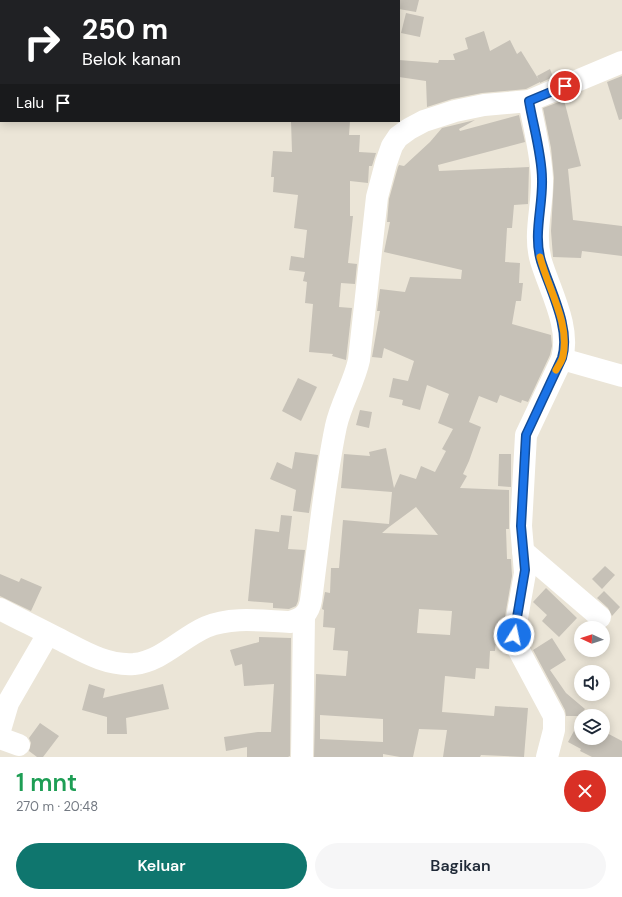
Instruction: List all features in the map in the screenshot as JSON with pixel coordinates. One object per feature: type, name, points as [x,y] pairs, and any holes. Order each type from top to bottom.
[{"type":"street","points":[[0,609],[96,658],[118,663],[132,664],[156,658],[204,628],[214,624],[226,621],[290,622],[298,620],[304,616],[309,609],[311,600],[325,492],[336,427],[355,376],[359,360],[377,197],[392,146],[398,137],[424,121],[455,111],[484,105],[529,101],[622,62]]},
{"type":"street","points":[[529,101],[542,172],[538,247],[541,261],[562,325],[564,340],[562,358],[526,435],[521,526],[525,573],[514,639],[554,716],[554,730],[547,757]]},
{"type":"street","points":[[562,358],[622,376]]},
{"type":"street","points":[[523,551],[600,617]]},
{"type":"street","points":[[302,757],[304,616]]},
{"type":"street","points":[[0,730],[8,703],[48,634]]},
{"type":"building","points":[[400,0],[419,0],[416,12],[400,9]]},
{"type":"building","points":[[406,13],[424,17],[420,37],[401,33]]},
{"type":"building","points":[[484,31],[490,51],[510,40],[517,54],[521,51],[539,80],[537,76],[550,69],[553,77],[526,89],[482,93],[452,99],[427,107],[426,81],[400,77],[400,60],[438,63],[439,60],[455,60],[453,54],[468,49],[465,38]]},
{"type":"building","points":[[622,76],[622,119],[619,120],[607,82]]},
{"type":"building","points":[[564,100],[581,166],[568,169],[573,220],[622,226],[622,256],[582,251],[581,258],[553,257],[551,231],[554,178],[551,148],[543,108]]},
{"type":"building","points":[[519,115],[525,142],[438,165],[439,171],[529,167],[528,204],[514,205],[512,228],[507,228],[505,262],[520,263],[519,283],[523,283],[521,301],[516,301],[512,324],[551,335],[552,346],[550,355],[528,402],[522,400],[521,403],[500,395],[497,403],[479,396],[469,422],[481,427],[463,474],[467,476],[460,488],[509,490],[509,529],[506,529],[507,559],[511,559],[512,576],[503,628],[497,627],[495,651],[490,651],[489,669],[476,668],[475,679],[445,676],[442,712],[494,716],[495,706],[528,708],[524,757],[481,755],[480,757],[443,757],[447,730],[419,729],[413,757],[400,757],[383,754],[383,757],[314,757],[316,674],[346,676],[348,651],[333,650],[335,628],[323,627],[324,610],[322,609],[325,592],[330,593],[331,568],[339,568],[343,520],[389,524],[392,492],[341,488],[344,454],[370,456],[369,452],[386,448],[394,488],[400,474],[416,479],[421,466],[435,472],[446,451],[442,449],[453,429],[438,423],[449,394],[427,385],[420,410],[402,405],[403,400],[389,397],[393,378],[408,381],[414,361],[384,348],[382,358],[372,357],[380,311],[377,311],[380,289],[405,292],[410,277],[461,279],[462,270],[384,252],[390,222],[387,222],[389,199],[399,165],[404,166],[430,142],[442,128],[475,120],[459,129],[460,131]],"holes":[[[416,507],[438,535],[382,533],[389,527]],[[419,609],[452,611],[450,635],[417,633]],[[320,715],[383,719],[383,742],[320,739]]]},
{"type":"building","points":[[291,122],[350,122],[349,135],[360,135],[359,152],[376,153],[372,166],[369,166],[368,183],[350,181],[350,216],[353,216],[348,263],[357,264],[355,284],[341,283],[339,307],[352,308],[346,360],[332,356],[333,354],[309,352],[313,304],[305,303],[307,282],[303,281],[305,272],[289,270],[291,256],[304,258],[307,230],[294,228],[298,195],[273,192],[274,177],[271,177],[273,151],[292,152]]},
{"type":"building","points":[[298,378],[317,387],[301,421],[282,411]]},
{"type":"building","points":[[360,410],[372,412],[369,428],[356,425]]},
{"type":"building","points":[[295,452],[318,455],[309,513],[293,511],[296,490],[270,479],[277,462],[292,469]]},
{"type":"building","points":[[499,454],[511,454],[511,487],[498,486]]},
{"type":"building","points":[[281,515],[292,516],[288,549],[305,550],[298,601],[296,606],[289,609],[273,608],[273,603],[248,601],[255,529],[279,532]]},
{"type":"building","points":[[605,566],[615,575],[602,589],[592,579]]},
{"type":"building","points":[[0,574],[19,582],[21,578],[42,587],[31,611],[0,596]]},
{"type":"building","points":[[546,588],[577,618],[559,637],[542,621],[547,615],[533,602]]},
{"type":"building","points":[[604,591],[620,607],[612,616],[608,608],[597,598]]},
{"type":"building","points":[[259,637],[291,638],[290,756],[288,757],[247,757],[247,747],[226,751],[224,737],[258,732],[271,732],[274,684],[244,686],[242,664],[235,666],[230,650],[259,642]]},
{"type":"building","points":[[552,638],[566,660],[550,670],[566,693],[585,709],[574,709],[574,716],[566,716],[565,710],[533,650]]},
{"type":"building","points":[[89,684],[105,689],[103,698],[163,684],[169,709],[126,718],[127,734],[107,734],[107,717],[82,710]]},
{"type":"building","points":[[40,723],[59,736],[43,757],[37,757],[29,751],[31,743],[29,738]]},
{"type":"building","points":[[574,731],[574,745],[610,745],[610,735],[622,741],[622,757],[592,757],[580,751],[581,749],[568,742]]},
{"type":"slow traffic","points":[[540,257],[562,325],[564,340],[563,355],[556,370]]},
{"type":"route","points":[[514,635],[525,570],[521,526],[524,443],[528,426],[562,358],[564,346],[562,325],[541,261],[538,247],[538,220],[542,190],[542,172],[529,101],[565,86]]}]
